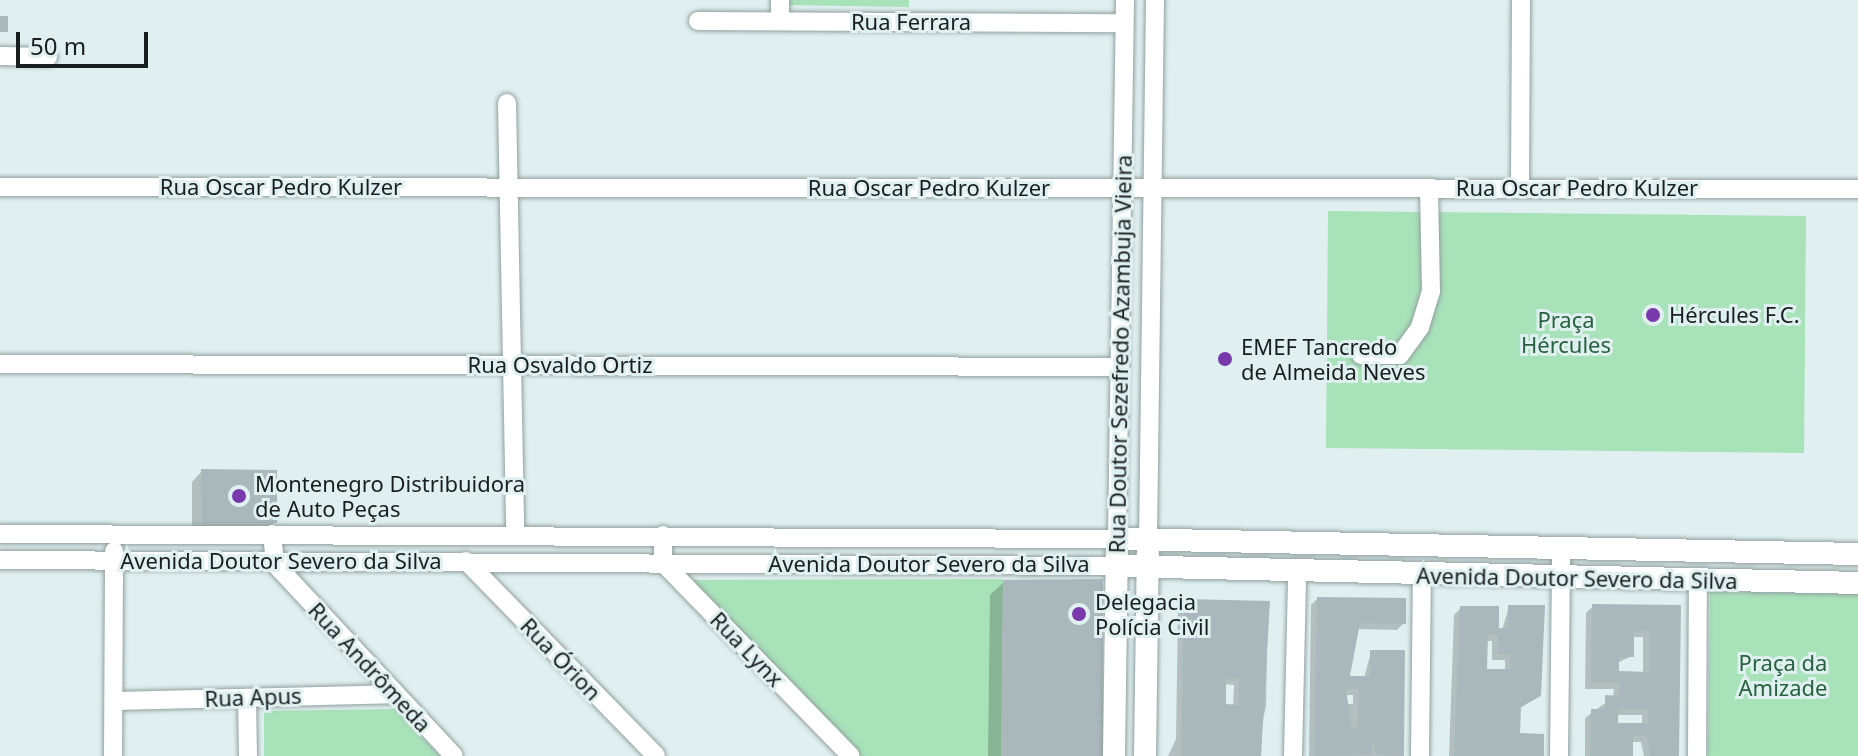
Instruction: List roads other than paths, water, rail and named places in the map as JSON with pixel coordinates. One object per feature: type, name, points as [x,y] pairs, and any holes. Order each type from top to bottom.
[{"type":"main road","name":"Avenida Doutor Severo da Silva","points":[[1117,539],[1561,551],[1858,554]]},
{"type":"main road","name":"Rua Doutor Sezefredo Azambuja Vieira","points":[[1114,754],[1117,539]]},
{"type":"main road","name":"Rua Doutor Sezefredo Azambuja Vieira","points":[[1145,754],[1148,540]]},
{"type":"main road","name":"Avenida Doutor Severo da Silva","points":[[1117,566],[1560,581],[1858,583]]},
{"type":"main road","points":[[1114,754],[1145,754]]},
{"type":"street","points":[[780,0],[780,21]]},
{"type":"street","name":"Rua Doutor Sezefredo Azambuja Vieira","points":[[1117,539],[1125,0]]},
{"type":"street","name":"Rua Doutor Sezefredo Azambuja Vieira","points":[[1148,540],[1155,0]]},
{"type":"street","points":[[1520,188],[1521,0]]},
{"type":"street","name":"Rua Ferrara","points":[[698,21],[1124,23]]},
{"type":"street","points":[[0,56],[48,57]]},
{"type":"street","points":[[507,103],[515,535]]},
{"type":"street","name":"Rua Oscar Pedro Kulzer","points":[[0,187],[1858,189]]},
{"type":"street","points":[[1361,355],[1400,355],[1420,327],[1431,292],[1429,188]]},
{"type":"street","name":"Rua Osvaldo Ortiz","points":[[0,364],[1120,367]]},
{"type":"street","name":"Avenida Doutor Severo da Silva","points":[[0,534],[1017,535],[1117,539]]},
{"type":"street","points":[[113,756],[114,534]]},
{"type":"street","points":[[272,534],[275,564]]},
{"type":"street","points":[[663,535],[663,563]]},
{"type":"street","points":[[1017,535],[1018,563]]},
{"type":"street","points":[[1559,756],[1561,551]]},
{"type":"street","name":"Avenida Doutor Severo da Silva","points":[[0,560],[275,564],[466,561],[1117,566]]},
{"type":"street","name":"Rua Órion","points":[[466,561],[656,756]]},
{"type":"street","name":"Rua Lynx","points":[[663,563],[851,756]]},
{"type":"street","name":"Rua Andrômeda","points":[[275,564],[454,756]]},
{"type":"street","points":[[1293,756],[1297,573]]},
{"type":"street","points":[[1420,756],[1422,574]]},
{"type":"street","points":[[1697,756],[1698,582]]},
{"type":"street","name":"Rua Apus","points":[[114,701],[393,694]]},
{"type":"street","points":[[247,698],[248,756]]},
{"type":"place","name":"Hércules F.C.","points":[[1653,315]]},
{"type":"place","name":"EMEF Tancredo de Almeida Neves","points":[[1225,359]]},
{"type":"place","name":"Montenegro Distribuidora de Auto Peças","points":[[239,496]]},
{"type":"place","name":"Delegacia Polícia Civil","points":[[1079,614]]},
{"type":"park label","name":"Praça Hércules","points":[[1566,332]]},
{"type":"park label","name":"Praça da Amizade","points":[[1783,674]]}]
